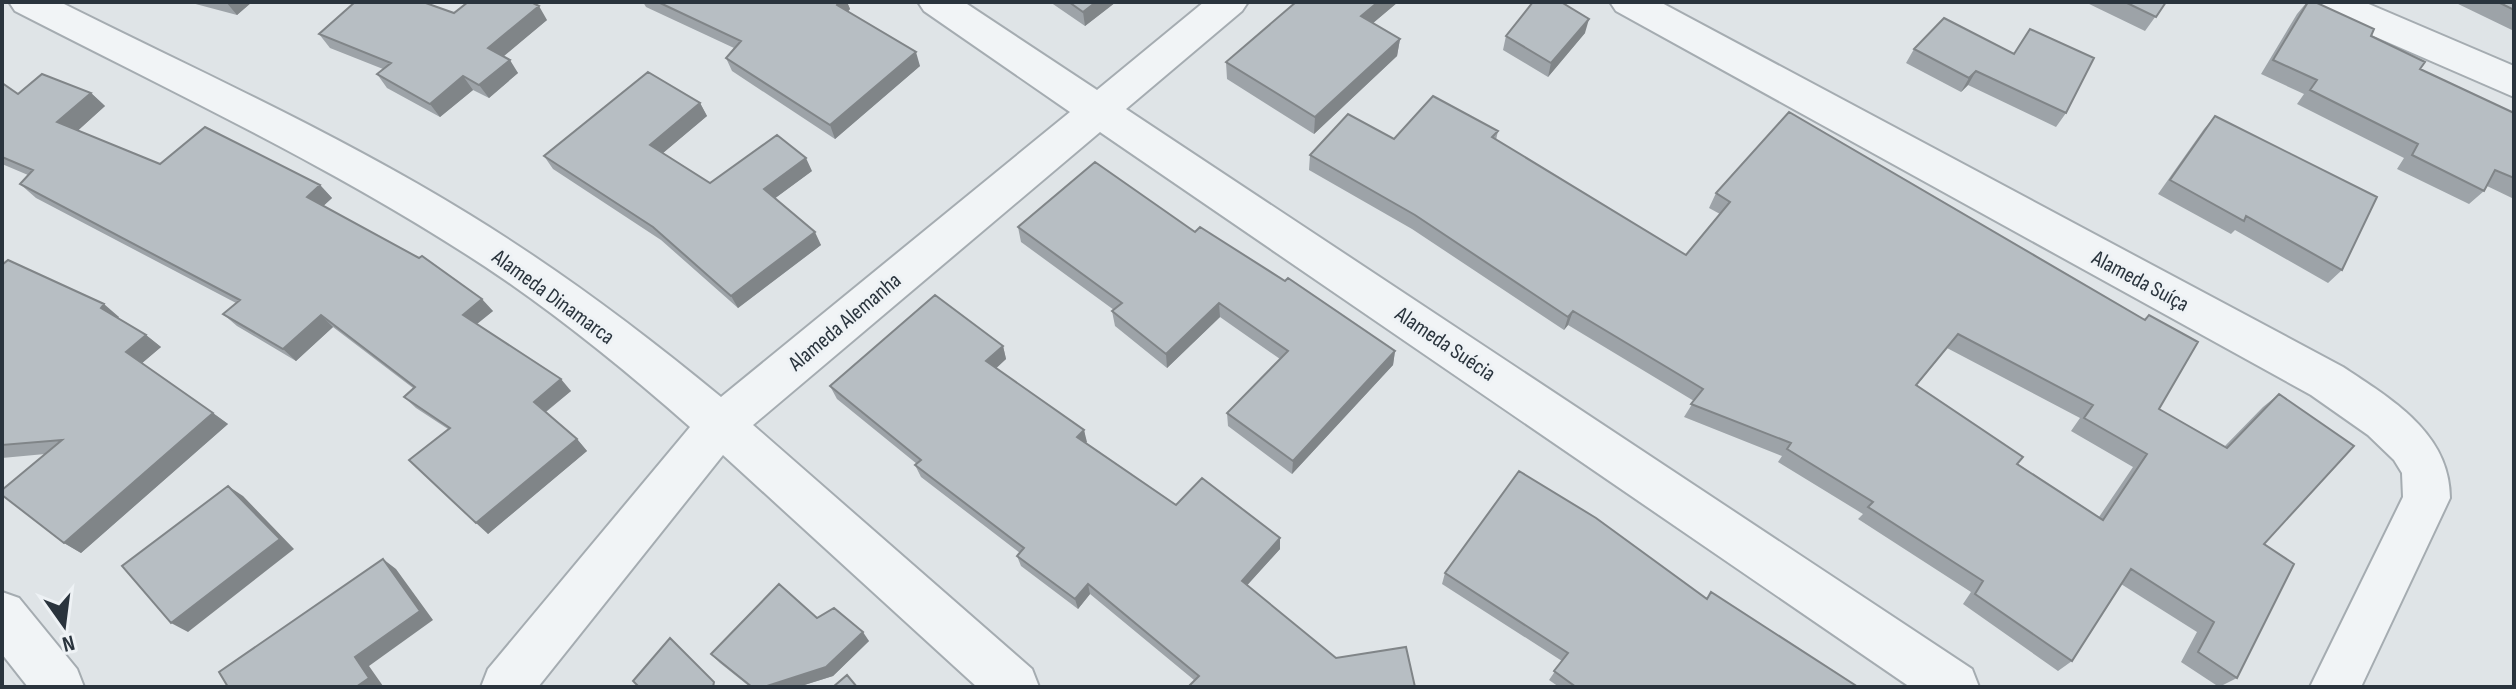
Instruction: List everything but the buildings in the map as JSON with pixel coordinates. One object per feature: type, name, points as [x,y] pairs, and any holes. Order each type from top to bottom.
[{"type":"street","name":"Alameda Dinamarca","points":[[28,2],[330,157],[467,234],[582,312],[720,425],[1014,687]]},
{"type":"street","name":"Alameda Suécia","points":[[937,2],[1954,687]]},
{"type":"street","name":"Alameda Alemanha","points":[[506,687],[720,425],[1229,2]]},
{"type":"street","name":"Alameda Suíça","points":[[1629,2],[2327,381],[2373,413],[2413,449],[2426,474],[2426,498],[2335,687]]},
{"type":"street","points":[[2329,2],[2514,82]]},
{"type":"street","points":[[2,615],[59,687]]}]
